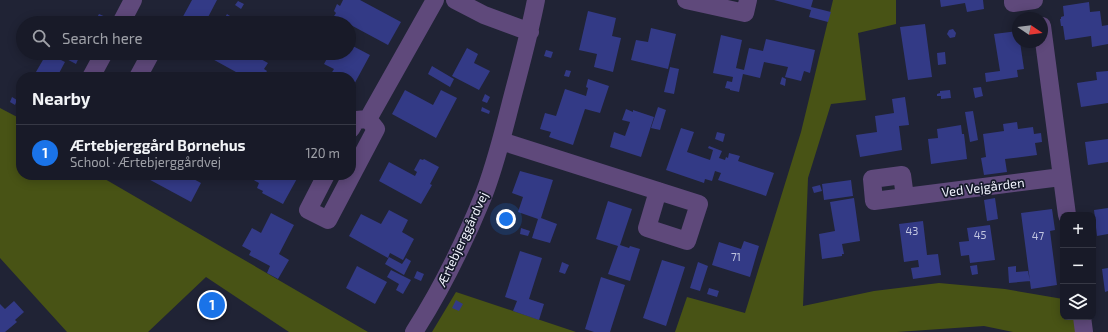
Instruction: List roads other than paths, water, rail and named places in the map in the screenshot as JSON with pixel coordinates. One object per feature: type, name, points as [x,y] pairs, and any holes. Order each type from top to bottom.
[{"type":"street","points":[[125,16],[133,0]]},
{"type":"street","points":[[368,119],[435,0]]},
{"type":"street","points":[[455,0],[484,15],[530,32]]},
{"type":"street","name":"Ærtebjerggårdvej","points":[[414,332],[429,309],[456,257],[482,198],[501,141],[530,32],[536,0]]},
{"type":"street","points":[[686,0],[720,4],[745,13],[748,0]]},
{"type":"street","points":[[1013,0],[1013,3],[1034,0]]},
{"type":"street","points":[[1039,0],[1040,12]]},
{"type":"street","points":[[1045,48],[1067,212]]},
{"type":"street","points":[[94,72],[100,60]]},
{"type":"street","points":[[141,72],[147,60]]},
{"type":"street","points":[[356,120],[368,119]]},
{"type":"street","points":[[356,167],[376,129],[368,119]]},
{"type":"street","points":[[501,141],[658,191]]},
{"type":"street","name":"Ved Vejgården","points":[[905,197],[1062,177]]},
{"type":"street","points":[[323,180],[308,210],[328,220],[349,180]]},
{"type":"street","points":[[1082,320],[1084,332]]},
{"type":"place","name":"Ærtebjerggård Børnehus","points":[[212,305]]}]
